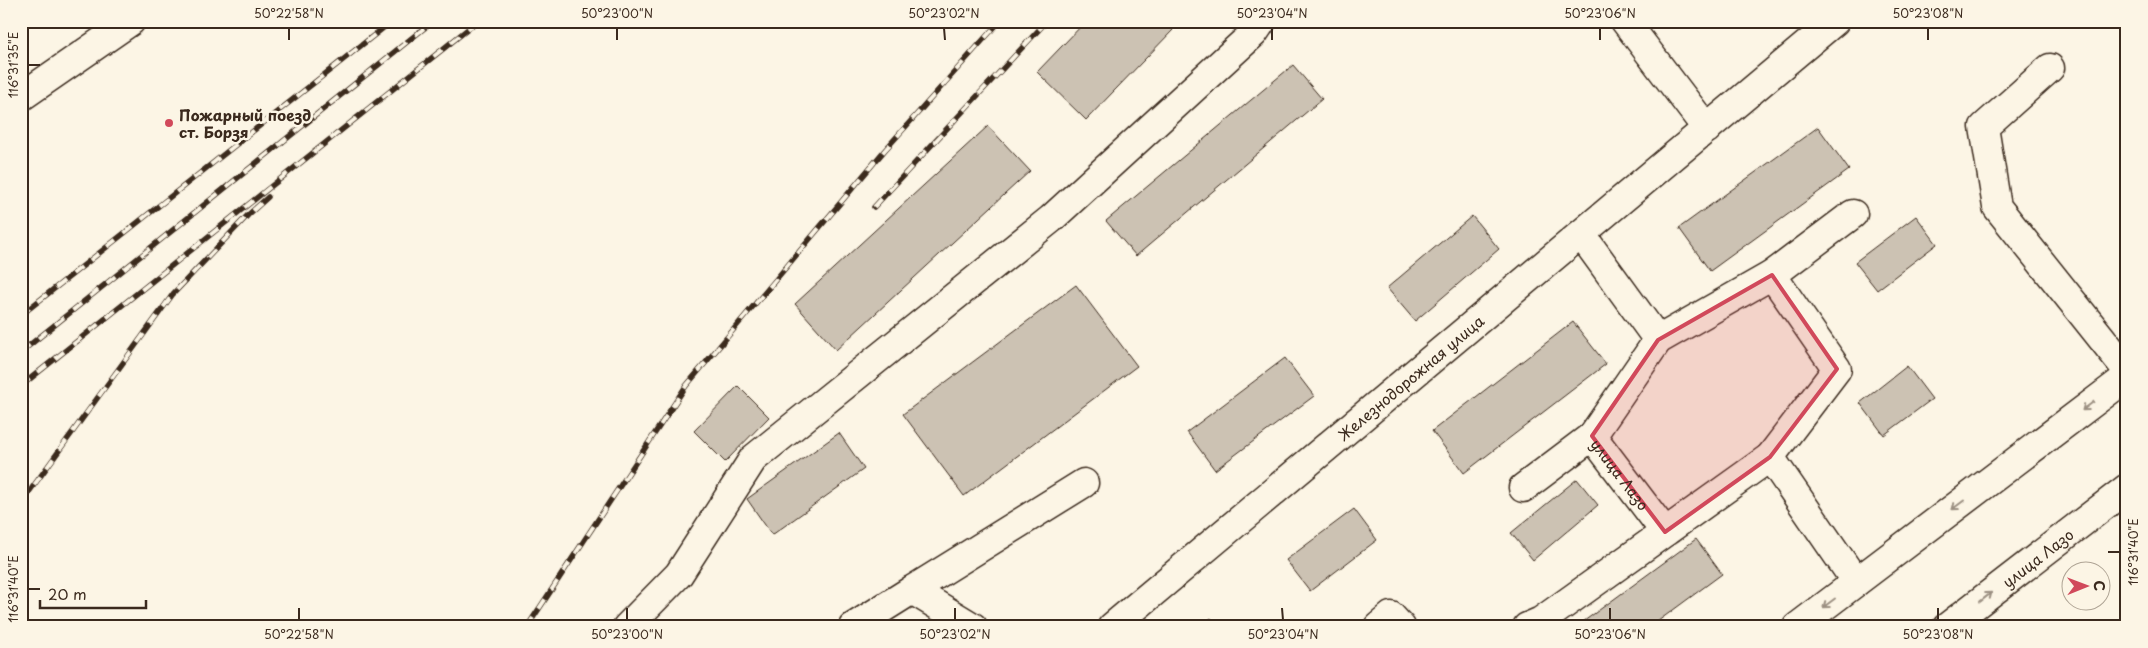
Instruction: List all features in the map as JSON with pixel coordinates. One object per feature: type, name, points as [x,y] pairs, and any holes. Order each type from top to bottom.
[{"type":"street","points":[[21,97],[131,21]]},
{"type":"street","points":[[627,627],[679,574],[753,459],[1051,219],[1254,33],[1262,21]]},
{"type":"street","points":[[1625,21],[1707,129]]},
{"type":"street","name":"Железнодорожная улица","points":[[1112,627],[1835,21]]},
{"type":"street","points":[[2050,68],[1984,127],[1997,207],[2127,370]]},
{"type":"street","points":[[1592,436],[1658,340],[1772,275],[1853,214]]},
{"type":"street","points":[[1581,234],[1658,340]]},
{"type":"street","points":[[1527,627],[1541,621],[1770,457],[1837,369],[1772,275]]},
{"type":"street","points":[[1797,627],[2127,377]]},
{"type":"street","name":"улица Лазо","points":[[1522,488],[1592,436],[1665,532]]},
{"type":"street","points":[[1770,457],[1856,582]]},
{"type":"street","points":[[853,627],[1084,483]]},
{"type":"street","name":"улица Лазо","points":[[1947,627],[2127,488]]},
{"type":"street","points":[[912,590],[973,627]]},
{"type":"street","points":[[1378,627],[1391,616],[1401,627]]},
{"type":"highlighted area","points":[[1772,275],[1837,369],[1770,457],[1665,532],[1592,436],[1658,340]]},
{"type":"building","points":[[1086,21],[1164,21],[1173,30],[1086,120],[1037,72]]},
{"type":"building","points":[[1293,65],[1322,99],[1136,256],[1106,221]]},
{"type":"building","points":[[988,126],[1030,171],[836,350],[795,304]]},
{"type":"building","points":[[1818,127],[1849,170],[1710,271],[1679,228]]},
{"type":"building","points":[[1472,216],[1499,249],[1415,321],[1387,288]]},
{"type":"building","points":[[1916,216],[1937,244],[1877,290],[1855,262]]},
{"type":"building","points":[[1076,285],[1137,366],[964,496],[903,414]]},
{"type":"building","points":[[1573,322],[1606,364],[1464,473],[1432,431]]},
{"type":"building","points":[[1285,358],[1314,396],[1215,470],[1187,432]]},
{"type":"building","points":[[1907,366],[1932,399],[1884,435],[1860,403]]},
{"type":"building","points":[[738,386],[769,417],[725,462],[694,431]]},
{"type":"building","points":[[839,433],[864,469],[772,535],[747,499]]},
{"type":"building","points":[[1577,479],[1598,505],[1533,560],[1511,533]]},
{"type":"building","points":[[1354,509],[1377,540],[1310,591],[1286,560]]},
{"type":"building","points":[[1696,539],[1722,574],[1650,627],[1576,627]]},
{"type":"building","points":[[1211,618],[1218,627],[1200,627]]},
{"type":"railway","points":[[21,315],[392,21]]},
{"type":"railway","points":[[21,352],[433,21]]},
{"type":"railway","points":[[21,386],[478,21]]},
{"type":"railway","points":[[527,627],[686,386],[884,151],[1000,21]]},
{"type":"railway","points":[[874,207],[1047,21]]},
{"type":"railway","points":[[21,503],[173,294],[248,215],[268,197]]},
{"type":"place","name":"Пожарный поезд ст. Борзя","points":[[169,123]]}]
